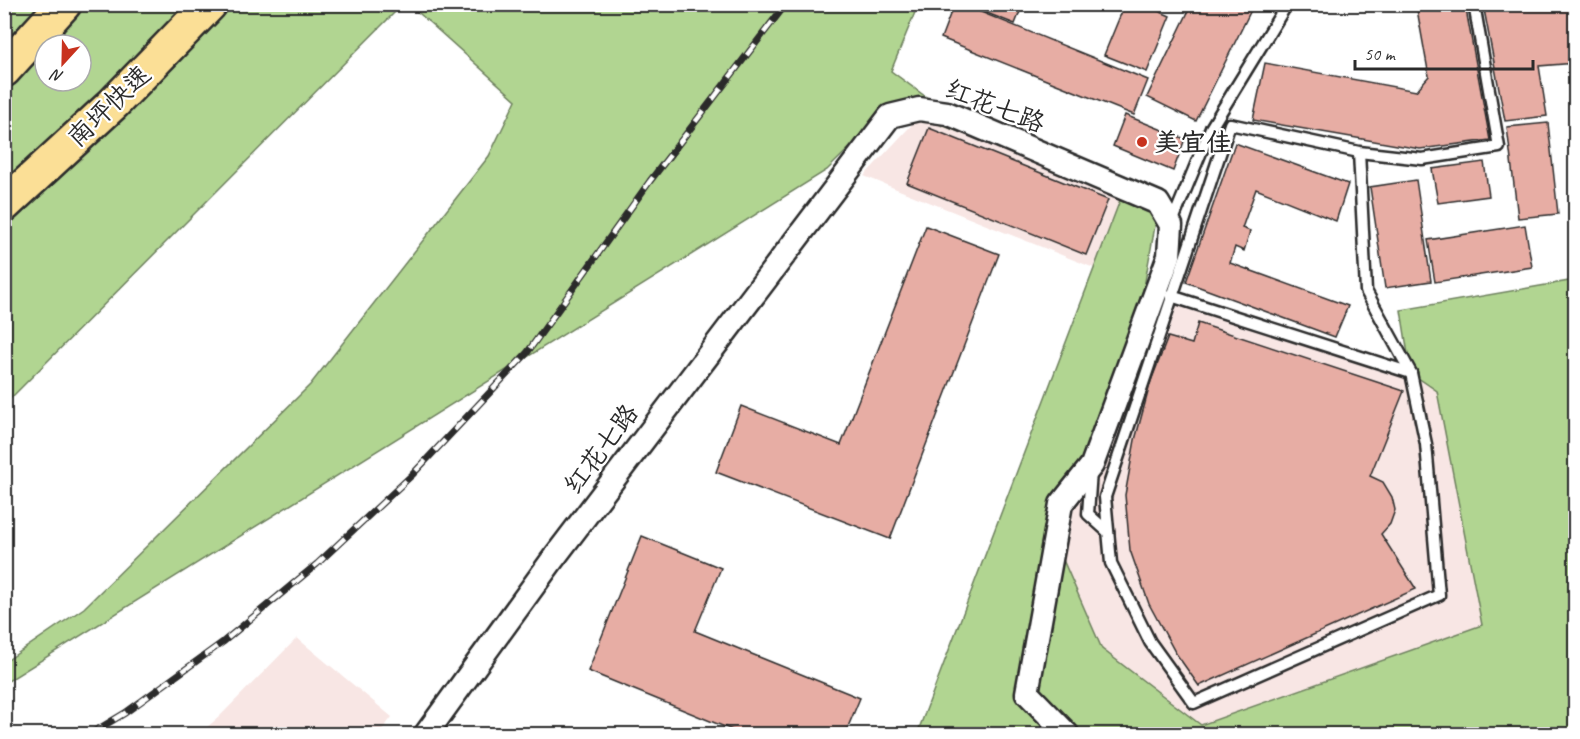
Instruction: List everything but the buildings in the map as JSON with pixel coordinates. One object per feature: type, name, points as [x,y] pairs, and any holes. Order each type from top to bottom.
[{"type":"highway","points":[[4,70],[64,4]]},
{"type":"highway","name":"南坪快速","points":[[4,204],[113,104],[210,4]]},
{"type":"street","name":"红花七路","points":[[426,735],[553,559],[890,116],[919,109],[947,113],[1158,203],[1171,225]]},
{"type":"street","points":[[1066,735],[1027,693],[1061,504],[1092,465],[1169,256],[1171,225]]},
{"type":"lane","points":[[1171,225],[1211,128],[1287,4]]},
{"type":"lane","points":[[1359,152],[1366,291],[1411,373],[1426,444],[1439,596],[1194,703],[1150,642],[1111,563],[1105,496],[1230,124],[1359,152],[1422,159],[1499,147],[1474,4]]},
{"type":"lane","points":[[1171,296],[1411,373]]},
{"type":"lane","points":[[1092,465],[1088,514],[1108,532]]},
{"type":"shaded area","points":[[920,116],[1123,195],[1094,268],[864,176]]},
{"type":"shaded area","points":[[1144,287],[1411,373],[1437,391],[1482,625],[1201,725],[1102,649],[1057,546]]},
{"type":"shaded area","points":[[297,638],[392,717],[379,734],[199,734],[219,717]]},
{"type":"green space","points":[[5,5],[402,5],[5,404]]},
{"type":"green space","points":[[410,5],[918,5],[891,71],[933,102],[1161,193],[1144,287],[1057,546],[1102,649],[1201,725],[1482,625],[1437,391],[1411,373],[1401,310],[1575,280],[1575,734],[917,734],[1122,195],[892,106],[827,170],[5,683],[5,662],[84,608],[310,385],[489,156],[516,100]]},
{"type":"railway","points":[[90,734],[125,713],[223,642],[317,564],[412,475],[527,353],[650,181],[786,4]]},
{"type":"place","name":"美宜佳","points":[[1142,142]]}]
